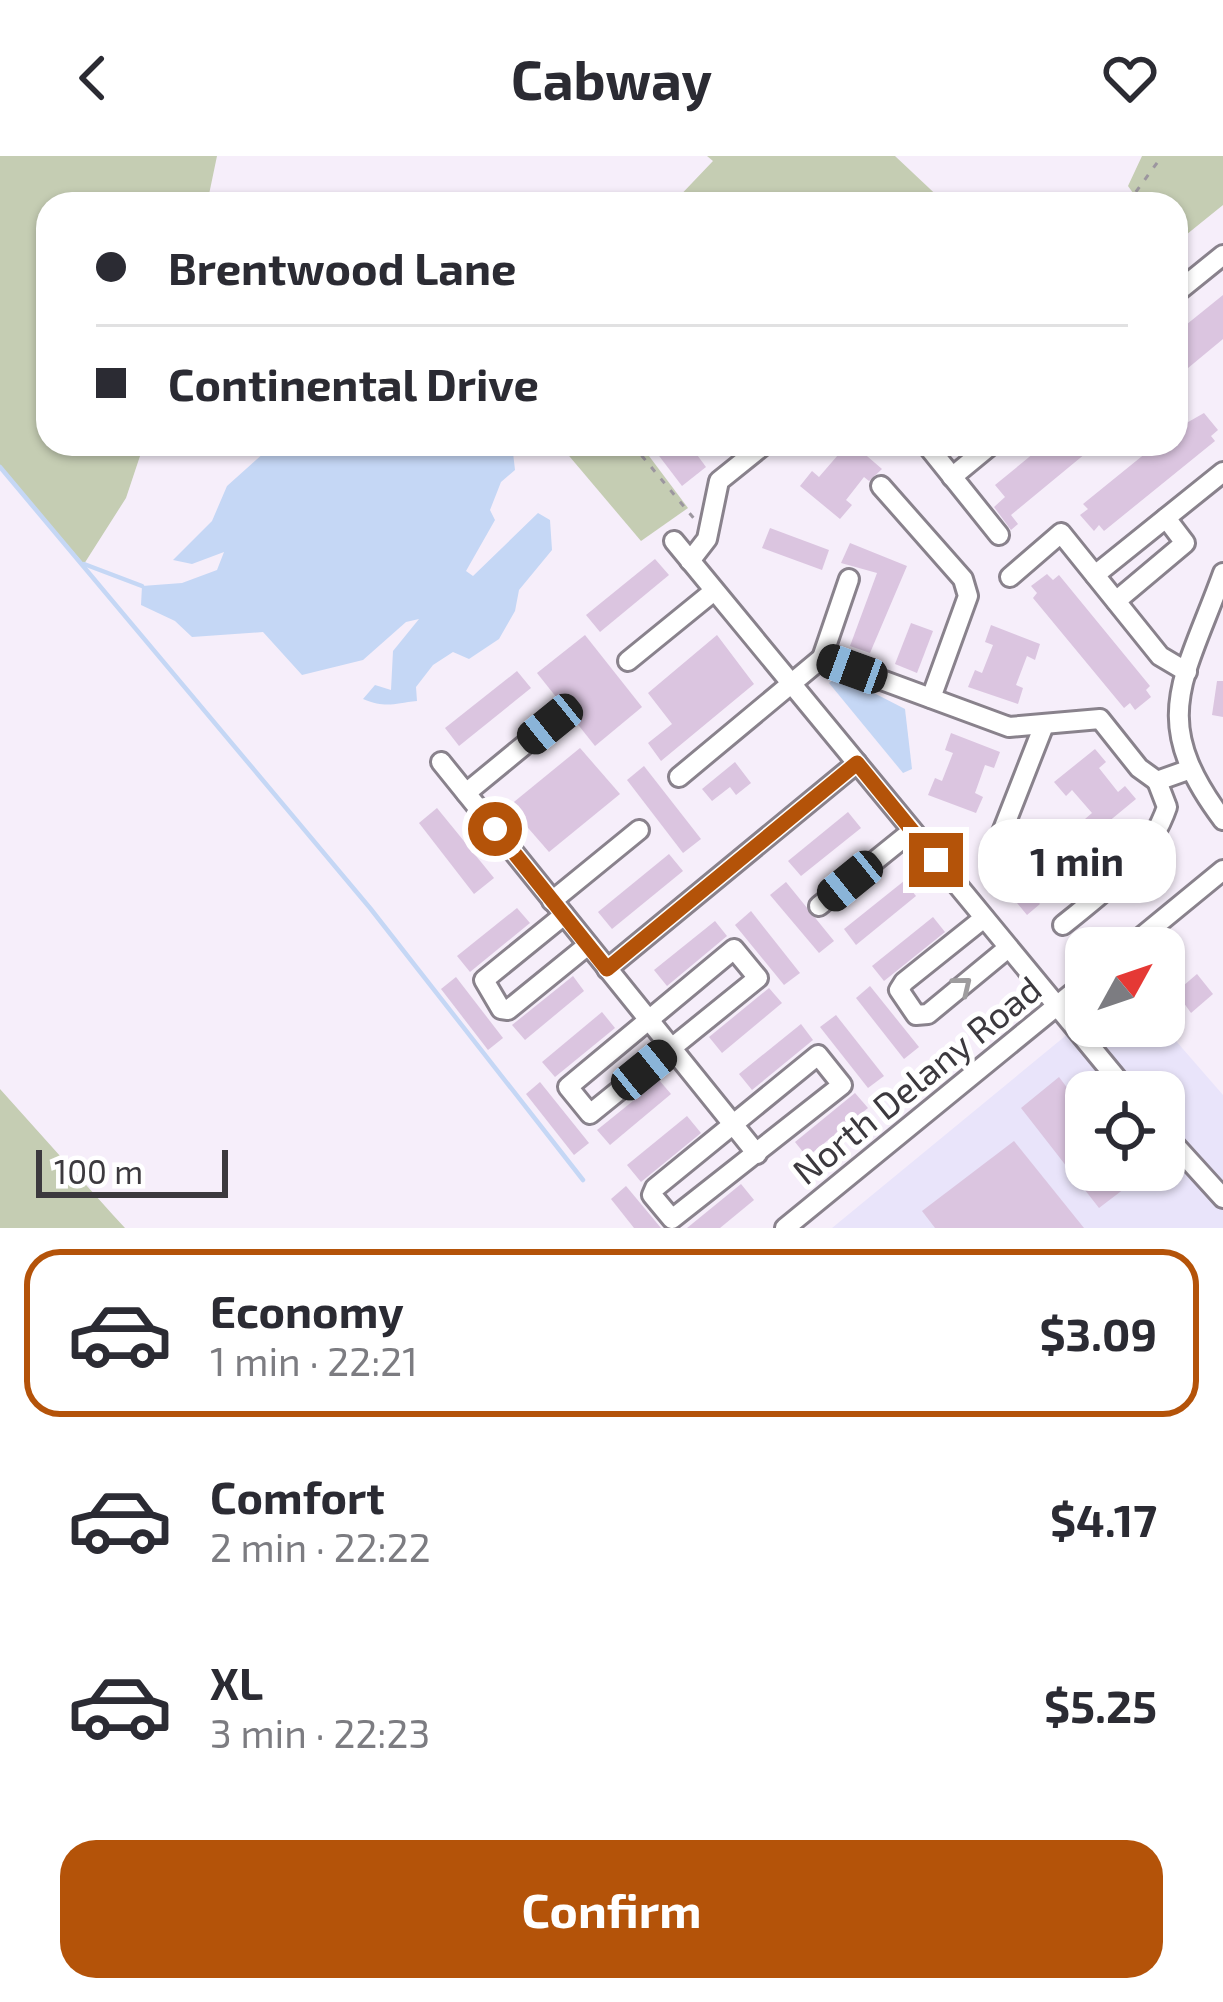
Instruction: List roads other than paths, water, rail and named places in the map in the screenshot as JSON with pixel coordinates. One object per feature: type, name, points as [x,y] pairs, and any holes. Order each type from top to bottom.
[{"type":"street","points":[[1188,283],[1223,255]]},
{"type":"street","points":[[740,456],[744,461]]},
{"type":"street","points":[[690,561],[708,530],[719,481],[750,456]]},
{"type":"street","points":[[935,456],[999,535]]},
{"type":"street","points":[[952,477],[977,456]]},
{"type":"street","points":[[1095,575],[1223,472]]},
{"type":"street","points":[[881,486],[963,580],[968,596],[931,698]]},
{"type":"street","points":[[1116,601],[1185,543],[1166,518]]},
{"type":"street","points":[[1010,577],[1061,533],[1160,656],[1187,672]]},
{"type":"street","points":[[674,541],[1110,1071]]},
{"type":"street","points":[[1223,573],[1187,672],[1176,722],[1188,770],[1223,820]]},
{"type":"street","points":[[680,777],[822,658],[849,579]]},
{"type":"street","points":[[628,661],[714,591]]},
{"type":"street","points":[[822,658],[1009,727],[1100,718],[1139,768],[1157,781],[1168,807],[1162,823],[1130,870],[1063,925]]},
{"type":"street","points":[[466,793],[550,724]]},
{"type":"street","points":[[995,850],[1044,725]]},
{"type":"street","points":[[441,762],[757,1154]]},
{"type":"street","points":[[607,969],[857,763]]},
{"type":"street","points":[[1157,781],[1188,770]]},
{"type":"street","points":[[588,945],[508,1010],[501,1009],[484,980],[639,830]]},
{"type":"street","points":[[819,906],[912,831]]},
{"type":"street","points":[[1154,927],[1223,870]]},
{"type":"street","points":[[984,918],[904,982],[902,1001],[914,1014],[928,1013],[1008,948]]},
{"type":"street","points":[[734,949],[758,978],[671,1048],[590,1114],[568,1087],[734,949]]},
{"type":"street","name":"North Delany Road","points":[[786,1227],[1065,1000]]},
{"type":"street","points":[[823,1055],[842,1085],[757,1154],[679,1218],[672,1219],[652,1195],[733,1124],[823,1055]]},
{"type":"street","points":[[1185,1156],[1223,1198]]},
{"type":"street","points":[[1204,1176],[1223,1161]]},
{"type":"water","points":[[261,456],[513,456],[515,470],[501,482],[490,510],[495,520],[466,571],[473,576],[538,513],[550,520],[552,550],[519,590],[515,611],[499,639],[469,659],[453,652],[433,665],[416,687],[417,701],[385,705],[363,699],[375,685],[391,690],[393,651],[419,619],[406,622],[363,660],[302,675],[263,632],[192,637],[175,621],[141,605],[142,586],[182,583],[217,570],[224,552],[192,564],[173,560],[212,521],[227,486]]},
{"type":"water","points":[[839,675],[905,709],[912,769],[903,773],[829,683]]},
{"type":"waterway","points":[[0,467],[370,908],[583,1180]]},
{"type":"waterway","points":[[84,564],[142,586]]}]
